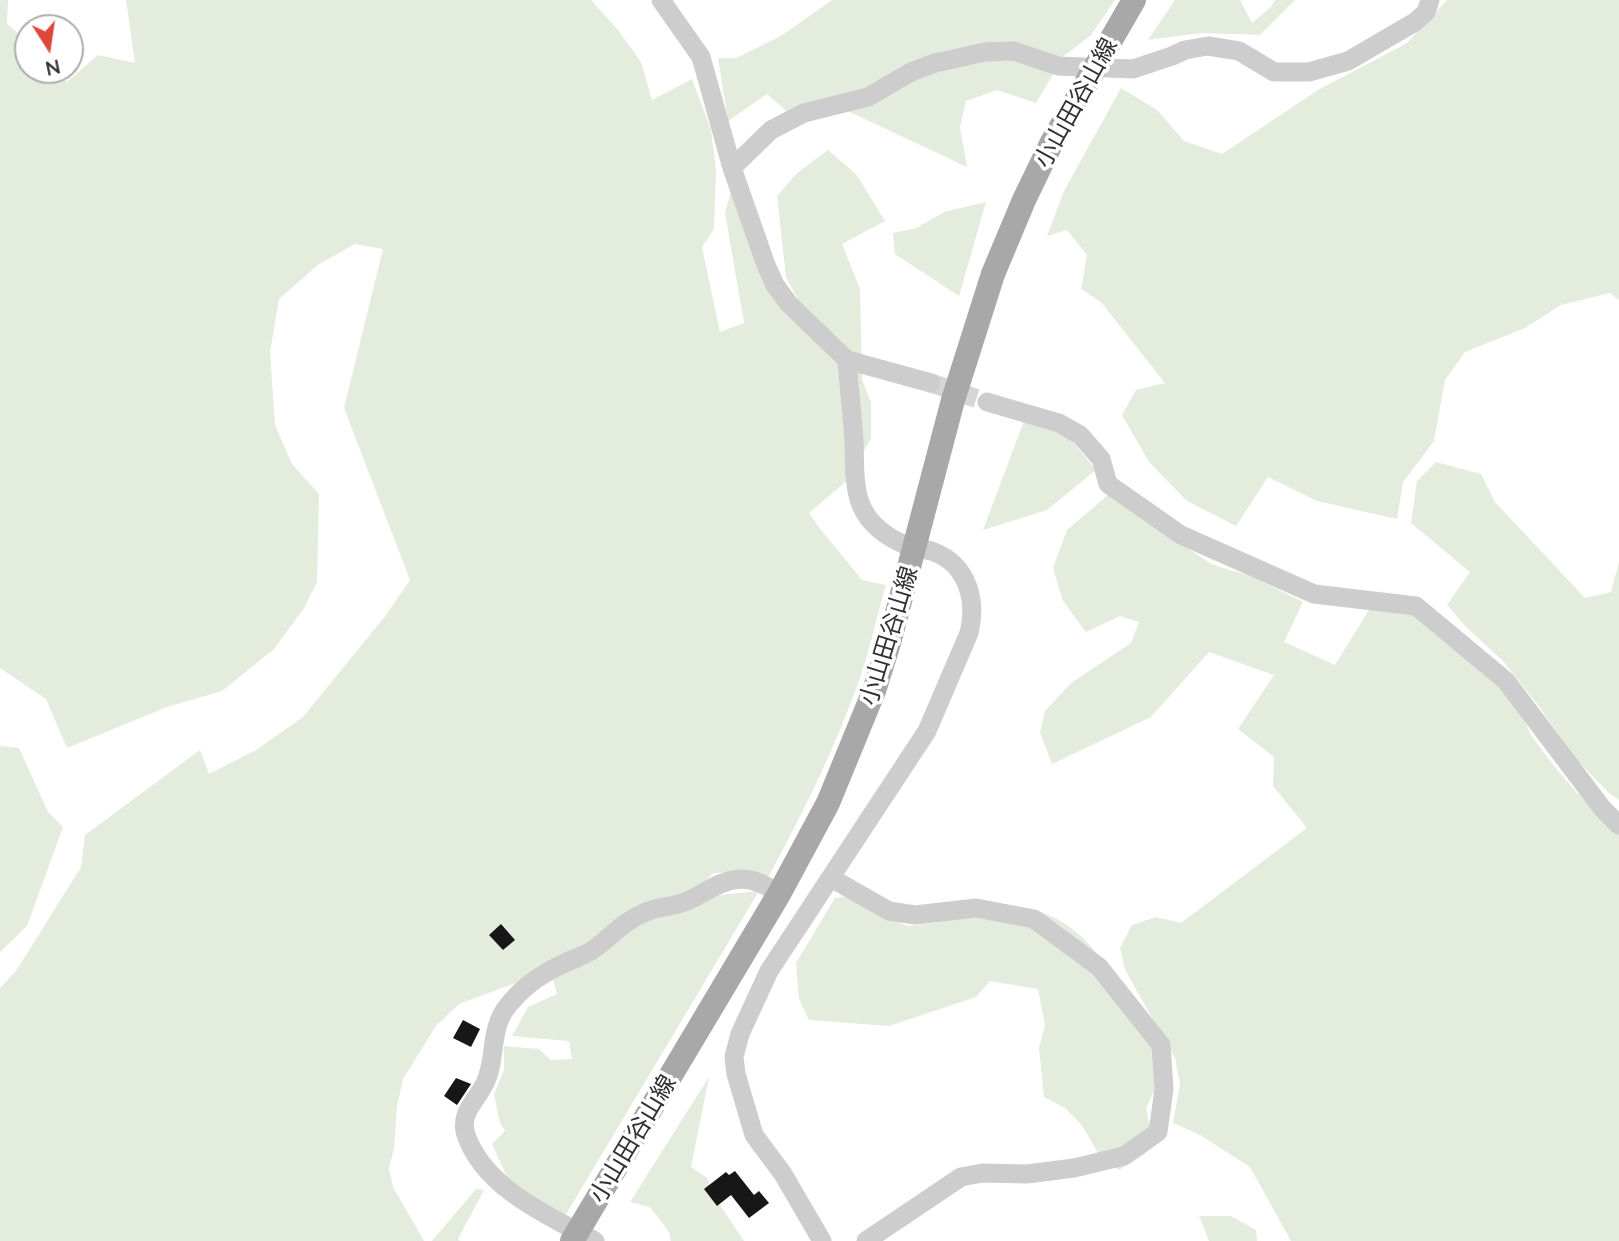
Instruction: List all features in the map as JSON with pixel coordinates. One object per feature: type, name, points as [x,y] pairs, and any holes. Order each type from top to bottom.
[{"type":"main road","name":"小山田谷山線","points":[[582,1238],[779,894],[828,803],[855,740],[889,643],[953,400],[993,274],[1052,142],[1134,0]]},
{"type":"street","points":[[661,0],[701,57],[732,168],[775,285],[813,329],[847,360],[931,383]]},
{"type":"street","points":[[732,168],[771,130],[804,113],[868,97],[893,81],[935,63],[985,52],[1014,51],[1058,66],[1133,69],[1185,50],[1208,46],[1239,51],[1274,72],[1308,72],[1348,61],[1415,22],[1426,12],[1430,0]]},
{"type":"street","points":[[822,1241],[783,1174],[754,1135],[734,1057],[740,1034],[769,971],[927,731],[973,618],[972,601],[963,574],[953,562],[934,552],[915,549],[879,530],[860,503],[847,360]]},
{"type":"street","points":[[987,402],[1059,423],[1080,435],[1101,459],[1108,484],[1181,535],[1314,594],[1416,606],[1506,681],[1602,808],[1619,825]]},
{"type":"street","points":[[831,878],[889,911],[915,915],[976,908],[1034,919],[1099,967],[1161,1045],[1164,1089],[1158,1132],[1124,1156],[1048,1172],[982,1173],[961,1177],[866,1241]]},
{"type":"street","points":[[582,1238],[505,1188],[491,1174],[466,1133],[463,1121],[466,1111],[485,1084],[490,1071],[495,1033],[503,1013],[528,983],[593,950],[622,924],[648,911],[682,903],[719,884],[737,879],[751,879],[779,894]]},
{"type":"shaded area","points":[[0,0],[8,0],[7,24],[14,30],[14,84],[84,84],[84,67],[98,55],[135,63],[126,0],[591,0],[618,30],[641,62],[652,100],[692,79],[711,130],[716,170],[714,229],[702,247],[720,332],[744,323],[725,213],[733,183],[759,271],[787,316],[801,316],[800,304],[786,277],[777,196],[797,173],[828,150],[856,174],[885,221],[842,244],[860,289],[862,379],[871,403],[871,438],[849,479],[809,513],[862,580],[886,585],[860,678],[818,780],[767,879],[745,872],[713,873],[696,894],[712,896],[759,891],[565,1216],[529,1195],[507,1177],[492,1144],[505,1131],[500,1123],[494,1094],[504,1070],[504,1046],[539,1049],[551,1060],[572,1059],[569,1041],[512,1036],[528,1007],[557,994],[550,970],[459,1004],[436,1026],[403,1079],[389,1169],[393,1187],[424,1241],[0,1241],[0,988],[16,971],[81,867],[85,835],[200,750],[209,774],[256,750],[303,717],[386,615],[410,580],[344,408],[383,249],[355,244],[319,264],[279,299],[270,352],[275,425],[292,464],[319,494],[317,582],[304,608],[274,649],[222,691],[167,707],[67,748],[46,699],[0,668]]},
{"type":"shaded area","points":[[832,0],[1115,0],[1091,35],[1064,56],[1036,103],[997,90],[966,101],[960,127],[967,167],[822,99],[790,114],[767,94],[728,121],[718,58],[736,58],[781,36]]},
{"type":"shaded area","points":[[1175,0],[1240,0],[1252,23],[1270,8],[1275,0],[1295,0],[1260,35],[1201,33],[1148,40]]},
{"type":"shaded area","points":[[1447,0],[1619,0],[1619,300],[1610,293],[1561,305],[1525,328],[1465,352],[1445,380],[1434,441],[1403,482],[1397,519],[1317,501],[1268,477],[1236,526],[1187,501],[1149,462],[1122,415],[1136,390],[1165,383],[1101,302],[1081,289],[1087,255],[1067,230],[1047,236],[1064,191],[1121,88],[1157,110],[1184,141],[1222,154],[1318,90],[1407,43]]},
{"type":"shaded area","points":[[986,202],[959,296],[895,254],[893,233],[916,228],[944,212]]},
{"type":"shaded area","points":[[1025,418],[1064,431],[1096,470],[1047,510],[983,530]]},
{"type":"shaded area","points":[[1436,462],[1481,474],[1495,502],[1585,598],[1611,592],[1619,562],[1619,800],[1574,757],[1502,660],[1466,627],[1447,605],[1470,572],[1411,523],[1417,481]]},
{"type":"shaded area","points":[[1108,495],[1211,564],[1253,577],[1303,602],[1284,642],[1335,665],[1372,605],[1413,615],[1481,651],[1522,714],[1531,735],[1554,766],[1577,793],[1619,817],[1619,1241],[1291,1241],[1250,1167],[1200,1135],[1173,1123],[1180,1084],[1175,1058],[1125,970],[1120,948],[1132,925],[1156,917],[1181,923],[1307,828],[1273,786],[1274,757],[1238,729],[1274,675],[1209,652],[1151,717],[1052,764],[1040,732],[1045,711],[1071,683],[1131,643],[1139,622],[1120,616],[1086,632],[1063,601],[1053,568],[1067,530]]},
{"type":"shaded area","points":[[0,746],[19,748],[48,812],[63,827],[27,926],[0,952]]},
{"type":"shaded area","points":[[859,895],[906,926],[1027,910],[1037,911],[1060,921],[1080,936],[1098,955],[1129,1001],[1164,1071],[1146,1108],[1152,1136],[1146,1153],[1119,1170],[1100,1156],[1081,1124],[1065,1108],[1044,1097],[1039,1047],[1045,1026],[1038,989],[990,981],[976,997],[889,1026],[809,1020],[799,999],[796,963],[835,898]]},
{"type":"shaded area","points":[[709,1077],[691,1167],[707,1178],[714,1196],[744,1241],[671,1241],[669,1232],[650,1207],[630,1202]]},
{"type":"shaded area","points":[[476,1189],[484,1190],[458,1239],[460,1241],[432,1241]]},
{"type":"shaded area","points":[[1199,1216],[1231,1216],[1256,1230],[1257,1241],[1209,1241]]},
{"type":"building","points":[[501,924],[515,940],[503,950],[489,935]]},
{"type":"building","points":[[463,1020],[480,1029],[471,1047],[453,1038]]},
{"type":"building","points":[[456,1078],[471,1084],[457,1105],[444,1096]]},
{"type":"building","points":[[735,1171],[754,1195],[759,1191],[769,1203],[749,1218],[731,1195],[717,1206],[704,1189],[726,1172],[729,1175]]},
{"type":"tunnel","points":[[931,383],[987,402]]}]
